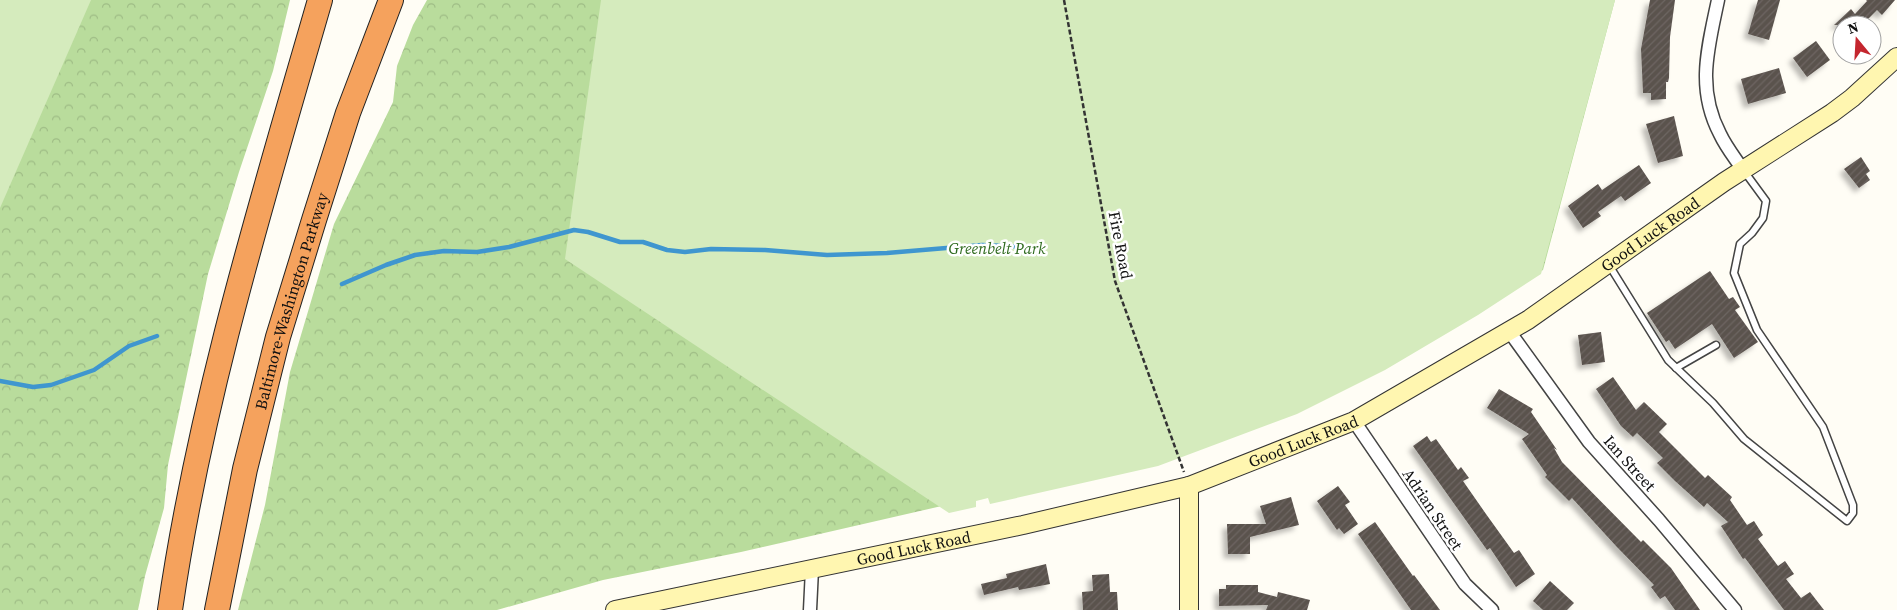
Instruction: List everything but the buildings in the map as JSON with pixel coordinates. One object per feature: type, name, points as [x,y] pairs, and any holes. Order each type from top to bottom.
[{"type":"highway","points":[[170,610],[196,461],[227,329],[320,0]]},
{"type":"highway","name":"Baltimore-Washington Parkway","points":[[217,610],[245,469],[278,337],[348,113],[391,0]]},
{"type":"main road","name":"Good Luck Road","points":[[615,610],[1024,525],[1189,486],[1354,422],[1528,320],[1743,170],[1832,113],[1852,98],[1897,57]]},
{"type":"main road","points":[[1189,486],[1189,610]]},
{"type":"street","points":[[1718,0],[1705,67],[1705,86],[1712,117],[1720,134],[1743,170]]},
{"type":"street","name":"Ian Street","points":[[1509,331],[1589,442],[1659,520],[1735,610]]},
{"type":"street","name":"Adrian Street","points":[[1354,422],[1465,584],[1492,610]]},
{"type":"street","points":[[810,610],[812,569]]},
{"type":"lane","points":[[1608,263],[1668,360],[1713,403],[1744,438],[1847,521],[1853,513],[1853,505],[1823,427],[1757,330],[1734,273],[1740,244],[1764,218],[1766,201],[1743,170]]},
{"type":"lane","points":[[1676,368],[1716,345]]},
{"type":"path","name":"Fire Road","points":[[1064,0],[1115,281],[1189,486]]},
{"type":"green space","points":[[0,0],[290,0],[273,71],[239,172],[208,274],[168,465],[164,508],[145,576],[138,610],[0,610]]},
{"type":"green space","points":[[0,0],[91,0],[0,208]]},
{"type":"green space","name":"Greenbelt Park","points":[[427,0],[1615,0],[1543,270],[1497,298],[1029,486],[741,552],[603,580],[497,610],[238,610],[265,505],[290,372],[334,224],[393,102],[397,66],[413,25]]},
{"type":"green space","name":"Greenbelt Park","points":[[601,0],[1615,0],[1541,274],[1478,315],[1385,370],[1297,414],[1158,466],[990,504],[988,498],[976,501],[976,507],[949,513],[565,259]]},
{"type":"waterway","points":[[342,284],[415,255],[444,251],[477,252],[509,247],[574,230],[588,232],[620,242],[643,242],[667,250],[685,252],[711,249],[765,250],[827,255],[887,253],[982,245],[1031,247]]},
{"type":"waterway","points":[[0,381],[33,387],[51,385],[94,370],[129,346],[157,336]]}]
